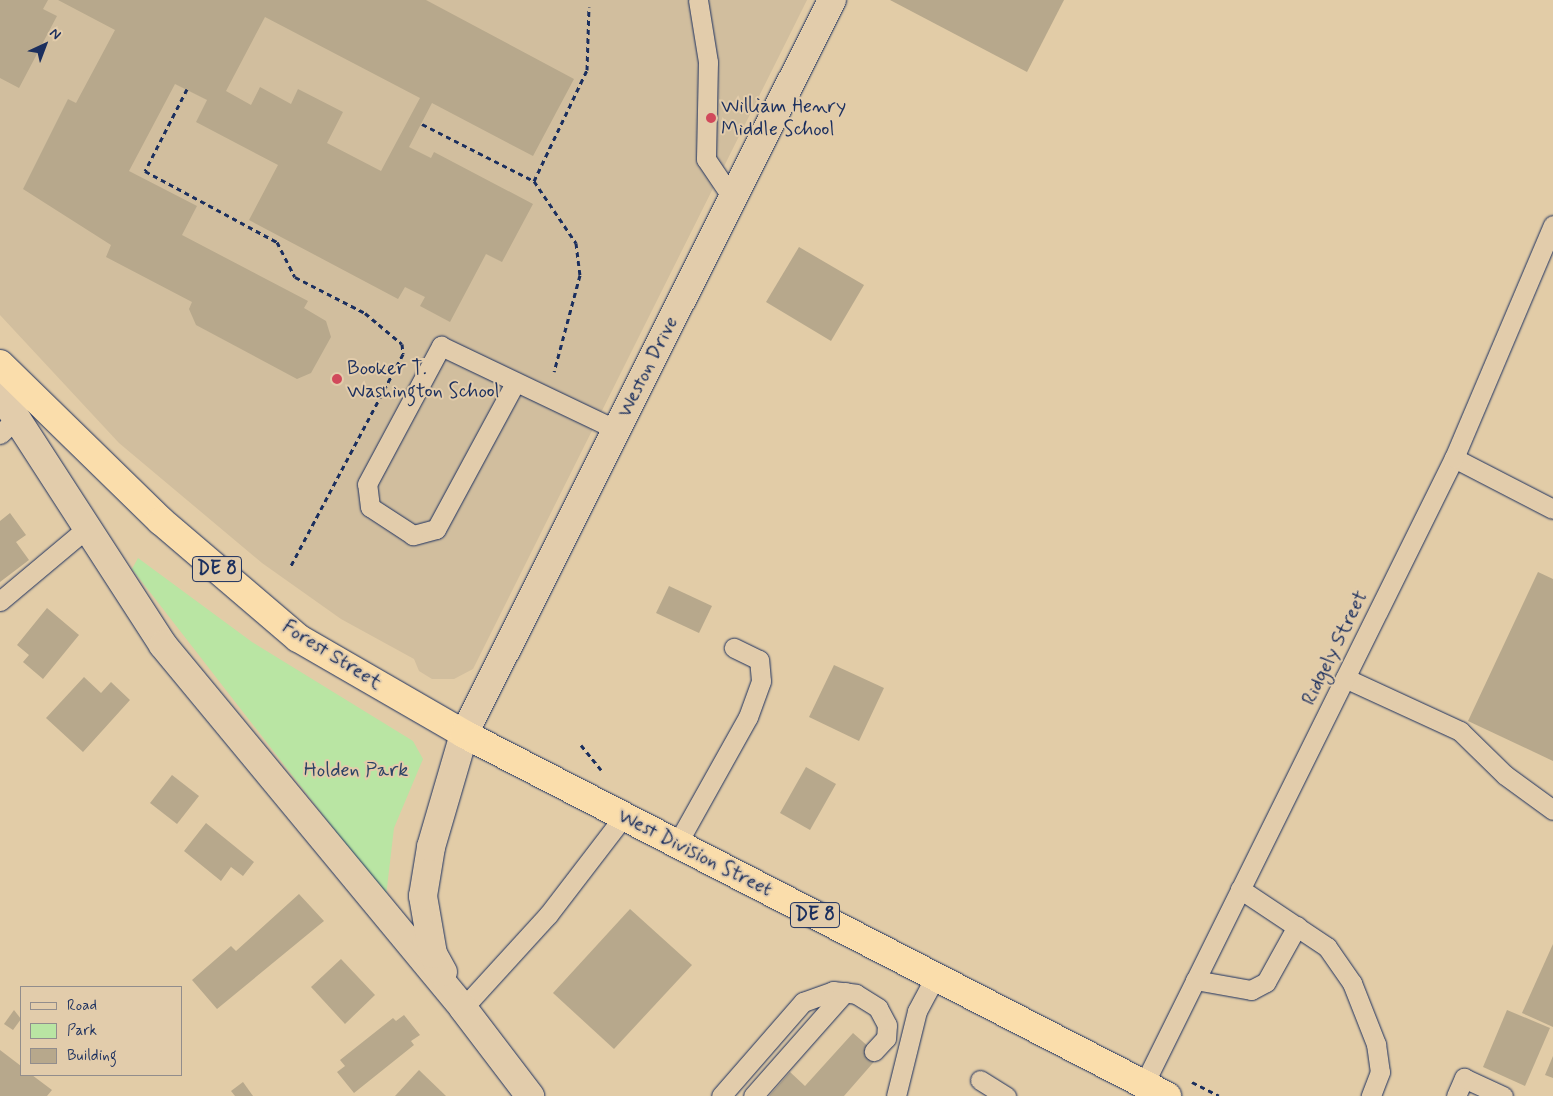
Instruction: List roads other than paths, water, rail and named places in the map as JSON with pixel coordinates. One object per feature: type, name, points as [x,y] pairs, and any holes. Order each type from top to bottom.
[{"type":"highway","name":"Forest Street","points":[[0,364],[161,521],[298,638],[464,734]]},
{"type":"highway","name":"West Division Street","points":[[464,734],[1155,1090]]},
{"type":"street","name":"Weston Drive","points":[[464,734],[832,0]]},
{"type":"street","points":[[0,393],[8,426],[87,528],[163,645],[463,1008],[530,1096]]},
{"type":"street","points":[[463,1008],[433,954],[423,896],[431,847],[464,734]]},
{"type":"lane","points":[[698,0],[708,62],[706,159],[732,199]]},
{"type":"lane","name":"Ridgely Street","points":[[1155,1090],[1196,980],[1454,458],[1553,225]]},
{"type":"lane","points":[[515,383],[436,529],[413,535],[370,507],[367,484],[441,346],[515,383],[617,430]]},
{"type":"lane","points":[[1454,458],[1553,509]]},
{"type":"lane","points":[[0,601],[87,528]]},
{"type":"lane","points":[[677,844],[748,717],[761,681],[759,660],[734,648]]},
{"type":"lane","points":[[1345,678],[1460,731],[1505,775],[1553,810]]},
{"type":"lane","points":[[463,1008],[548,915],[624,816]]},
{"type":"lane","points":[[1240,889],[1327,947],[1352,983],[1376,1044],[1380,1072],[1371,1096]]},
{"type":"lane","points":[[1196,980],[1251,990],[1266,982],[1297,926]]},
{"type":"lane","points":[[896,1096],[917,1011],[935,977]]},
{"type":"lane","points":[[721,1096],[803,1002],[833,991],[845,992],[878,1008],[887,1025],[886,1038],[874,1051]]},
{"type":"lane","points":[[753,1096],[845,992]]},
{"type":"lane","points":[[1456,1096],[1464,1078],[1503,1096]]},
{"type":"lane","points":[[980,1080],[1006,1096]]},
{"type":"place","name":"William Henry Middle School","points":[[711,118]]},
{"type":"place","name":"Booker T. Washington School","points":[[337,379]]},
{"type":"park label","name":"Holden Park","points":[[356,770]]}]
